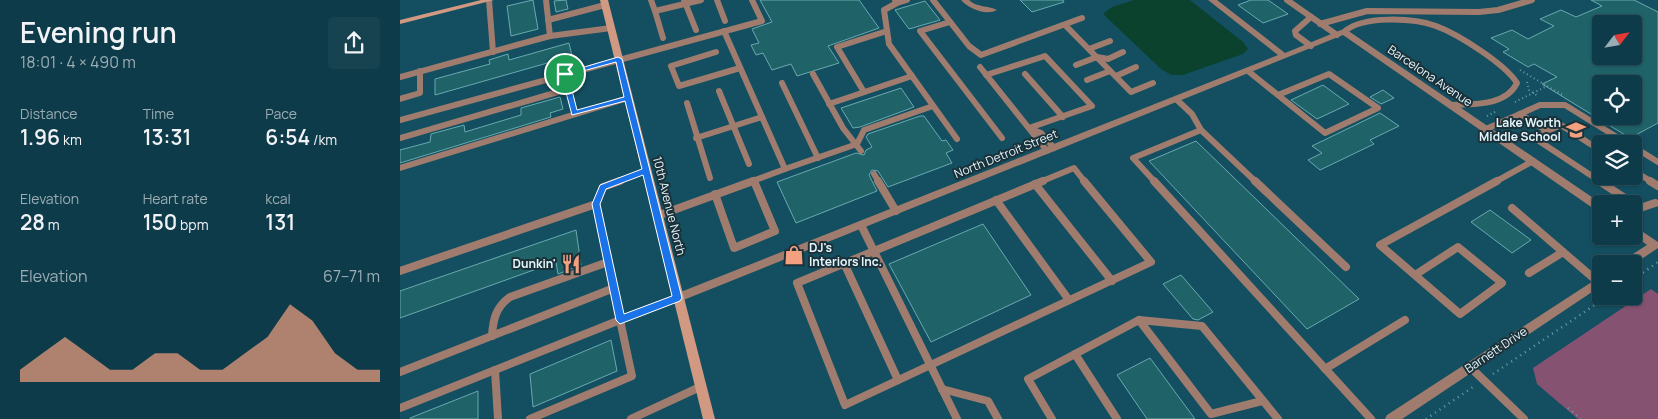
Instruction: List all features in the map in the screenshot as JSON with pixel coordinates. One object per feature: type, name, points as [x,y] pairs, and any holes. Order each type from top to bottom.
[{"type":"street","points":[[400,22],[489,0]]},
{"type":"street","points":[[965,0],[972,7],[993,10]]},
{"type":"street","points":[[1212,0],[1284,56]]},
{"type":"street","name":"10th Avenue North","points":[[605,2],[677,298],[709,419]]},
{"type":"street","name":"North Detroit Street","points":[[677,298],[1341,34]]},
{"type":"street","name":"Barcelona Avenue","points":[[1341,34],[1592,202]]},
{"type":"street","points":[[1640,255],[1656,244],[1642,235]]},
{"type":"street","name":"Barnett Drive","points":[[1391,419],[1592,286]]},
{"type":"lane","points":[[489,0],[493,52]]},
{"type":"lane","points":[[546,0],[550,36]]},
{"type":"lane","points":[[651,0],[663,38]]},
{"type":"lane","points":[[654,12],[685,2],[700,0]]},
{"type":"lane","points":[[717,0],[725,21]]},
{"type":"lane","points":[[400,120],[762,20],[752,0]]},
{"type":"lane","points":[[906,0],[896,1],[884,10],[889,44],[957,139]]},
{"type":"lane","points":[[933,0],[969,46],[981,55],[1082,18]]},
{"type":"lane","points":[[1287,0],[1320,24],[1341,34],[1351,26],[1375,21],[1416,21],[1437,26],[1500,65],[1516,79],[1517,83],[1514,91],[1493,102],[1451,106]]},
{"type":"lane","points":[[1320,24],[1367,11],[1479,12],[1498,10],[1532,0]]},
{"type":"lane","points":[[548,20],[605,2]]},
{"type":"lane","points":[[685,2],[696,30]]},
{"type":"lane","points":[[1311,17],[1295,31],[1296,35],[1311,46]]},
{"type":"lane","points":[[950,22],[920,31],[1002,138]]},
{"type":"lane","points":[[1065,25],[1131,92],[1153,83]]},
{"type":"lane","points":[[400,77],[550,36],[611,28]]},
{"type":"lane","points":[[724,31],[785,169]]},
{"type":"lane","points":[[864,92],[837,47],[887,31]]},
{"type":"lane","points":[[1089,49],[1110,41]]},
{"type":"lane","points":[[716,52],[671,66],[678,86],[740,68]]},
{"type":"lane","points":[[1076,65],[1097,57],[1108,59],[1123,52]]},
{"type":"lane","points":[[986,75],[1044,56],[1092,106],[1029,128]]},
{"type":"lane","points":[[980,67],[1029,128],[1050,150]]},
{"type":"lane","points":[[1087,80],[1136,67]]},
{"type":"lane","points":[[1248,71],[1278,95],[1325,132],[1378,108],[1329,74],[1278,95]]},
{"type":"lane","points":[[400,99],[420,94],[420,72]]},
{"type":"lane","points":[[565,74],[575,114]]},
{"type":"lane","points":[[813,74],[843,128],[859,148]]},
{"type":"lane","points":[[1025,74],[1063,117]]},
{"type":"lane","points":[[830,104],[912,76]]},
{"type":"lane","points":[[782,83],[818,158]]},
{"type":"lane","points":[[400,138],[568,89]]},
{"type":"lane","points":[[719,91],[749,164]]},
{"type":"lane","points":[[400,168],[628,98]]},
{"type":"lane","points":[[1176,99],[1192,114],[1201,130],[1346,268]]},
{"type":"lane","points":[[686,103],[710,178]]},
{"type":"lane","points":[[1486,130],[1540,105],[1565,105],[1613,135]]},
{"type":"lane","points":[[859,148],[864,130],[933,106]]},
{"type":"lane","points":[[1520,114],[1547,131]]},
{"type":"lane","points":[[696,138],[762,117]]},
{"type":"lane","points":[[1592,145],[1561,126],[1547,131],[1536,139],[1640,208],[1657,203]]},
{"type":"lane","points":[[1201,130],[1134,158],[1371,419]]},
{"type":"lane","points":[[657,216],[785,169],[818,158],[859,148]]},
{"type":"lane","points":[[1642,152],[1658,162]]},
{"type":"lane","points":[[1415,275],[1458,247],[1502,283],[1460,314],[1380,245],[1533,161]]},
{"type":"lane","points":[[1074,168],[1151,262],[845,405],[797,282],[996,200],[1074,168]]},
{"type":"lane","points":[[530,419],[632,376],[596,204],[603,187],[646,171]]},
{"type":"lane","points":[[874,174],[896,211]]},
{"type":"lane","points":[[1642,176],[1658,186]]},
{"type":"lane","points":[[715,194],[734,248],[775,231],[754,180]]},
{"type":"lane","points":[[1035,184],[1112,281]]},
{"type":"lane","points":[[996,200],[1069,300]]},
{"type":"lane","points":[[400,272],[596,204]]},
{"type":"lane","points":[[1512,208],[1592,275]]},
{"type":"lane","points":[[860,225],[957,419]]},
{"type":"lane","points":[[1529,273],[1563,252]]},
{"type":"lane","points":[[492,336],[492,320],[500,303],[510,297],[608,262]]},
{"type":"lane","points":[[844,263],[898,380]]},
{"type":"lane","points":[[400,372],[614,288]]},
{"type":"lane","points":[[400,408],[677,298]]},
{"type":"lane","points":[[1139,320],[1212,414],[1262,401]]},
{"type":"lane","points":[[1052,419],[1028,379],[1139,320],[1202,326],[1278,419]]},
{"type":"lane","points":[[1326,369],[1405,320]]},
{"type":"lane","points":[[1075,354],[1117,419]]},
{"type":"lane","points":[[1470,367],[1524,419]]},
{"type":"lane","points":[[495,370],[498,419]]},
{"type":"lane","points":[[631,419],[700,387]]},
{"type":"lane","points":[[942,389],[988,401],[998,419]]},
{"type":"path","points":[[1516,68],[1547,86]]},
{"type":"path","points":[[1642,273],[1658,262]]},
{"type":"path","points":[[1426,419],[1595,305]]},
{"type":"path","points":[[1568,408],[1581,419]]},
{"type":"shaded area","points":[[1134,0],[1190,0],[1243,42],[1248,49],[1243,54],[1183,75],[1171,75],[1161,69],[1103,14],[1112,7]]},
{"type":"shaded area","points":[[1651,289],[1658,294],[1658,419],[1578,419],[1537,384],[1533,368],[1627,305],[1642,305],[1642,295]]},
{"type":"building","points":[[533,0],[538,29],[511,36],[507,6]]},
{"type":"building","points":[[566,0],[568,9],[556,12],[554,1]]},
{"type":"building","points":[[760,0],[859,0],[879,28],[828,46],[839,63],[797,76],[791,64],[772,70],[763,53],[756,55],[751,45],[759,43],[752,29],[772,22]]},
{"type":"building","points":[[1020,0],[1063,0],[1064,2],[1032,12]]},
{"type":"building","points":[[1251,0],[1268,0],[1288,14],[1263,23],[1238,5]]},
{"type":"building","points":[[1591,0],[1634,0],[1658,12],[1658,123],[1636,135],[1625,135],[1609,125],[1642,125],[1642,75],[1592,75],[1592,115],[1542,84],[1557,77],[1534,64],[1528,67],[1503,52],[1509,49],[1491,38],[1512,30],[1528,39],[1554,26],[1540,19],[1561,10],[1576,17],[1602,6]]},
{"type":"building","points":[[925,1],[940,20],[909,29],[895,10]]},
{"type":"building","points":[[569,43],[572,56],[435,95],[435,79],[490,64],[489,60],[508,54],[509,60]]},
{"type":"building","points":[[1323,85],[1349,104],[1317,119],[1291,100]]},
{"type":"building","points":[[901,88],[914,107],[860,127],[853,128],[841,108]]},
{"type":"building","points":[[1383,90],[1394,98],[1381,104],[1370,97]]},
{"type":"building","points":[[560,97],[563,109],[550,113],[551,117],[400,163],[400,150],[430,142],[431,134],[464,125],[465,132],[521,115],[521,108]]},
{"type":"building","points":[[1380,113],[1399,126],[1370,140],[1374,144],[1320,170],[1308,160],[1322,153],[1312,146]]},
{"type":"building","points":[[924,116],[942,141],[946,140],[953,150],[946,153],[952,163],[888,187],[878,171],[872,170],[869,175],[877,191],[796,223],[777,182],[856,153],[864,155],[866,150],[872,147],[866,137],[868,134]]},
{"type":"building","points":[[1196,141],[1359,299],[1307,329],[1149,161]]},
{"type":"building","points":[[1490,210],[1531,240],[1512,253],[1471,222]]},
{"type":"building","points":[[983,224],[1031,295],[931,342],[889,264]]},
{"type":"building","points":[[576,230],[581,265],[558,274],[556,262],[400,318],[400,291]]},
{"type":"building","points":[[1181,275],[1213,312],[1198,320],[1193,319],[1163,284]]},
{"type":"building","points":[[611,340],[617,371],[533,407],[530,374]]},
{"type":"building","points":[[1150,358],[1195,419],[1147,419],[1117,375]]},
{"type":"building","points":[[478,391],[478,419],[410,419],[410,418]]},
{"type":"place","name":"Lake Worth Middle School","points":[[1576,130]]},
{"type":"place","name":"DJ's Interiors Inc.","points":[[794,255]]},
{"type":"place","name":"Dunkin'","points":[[571,264]]},
{"type":"route","points":[[565,74],[575,114],[628,98],[646,171],[603,187],[596,204],[620,320],[677,298],[618,59],[565,74]]}]
